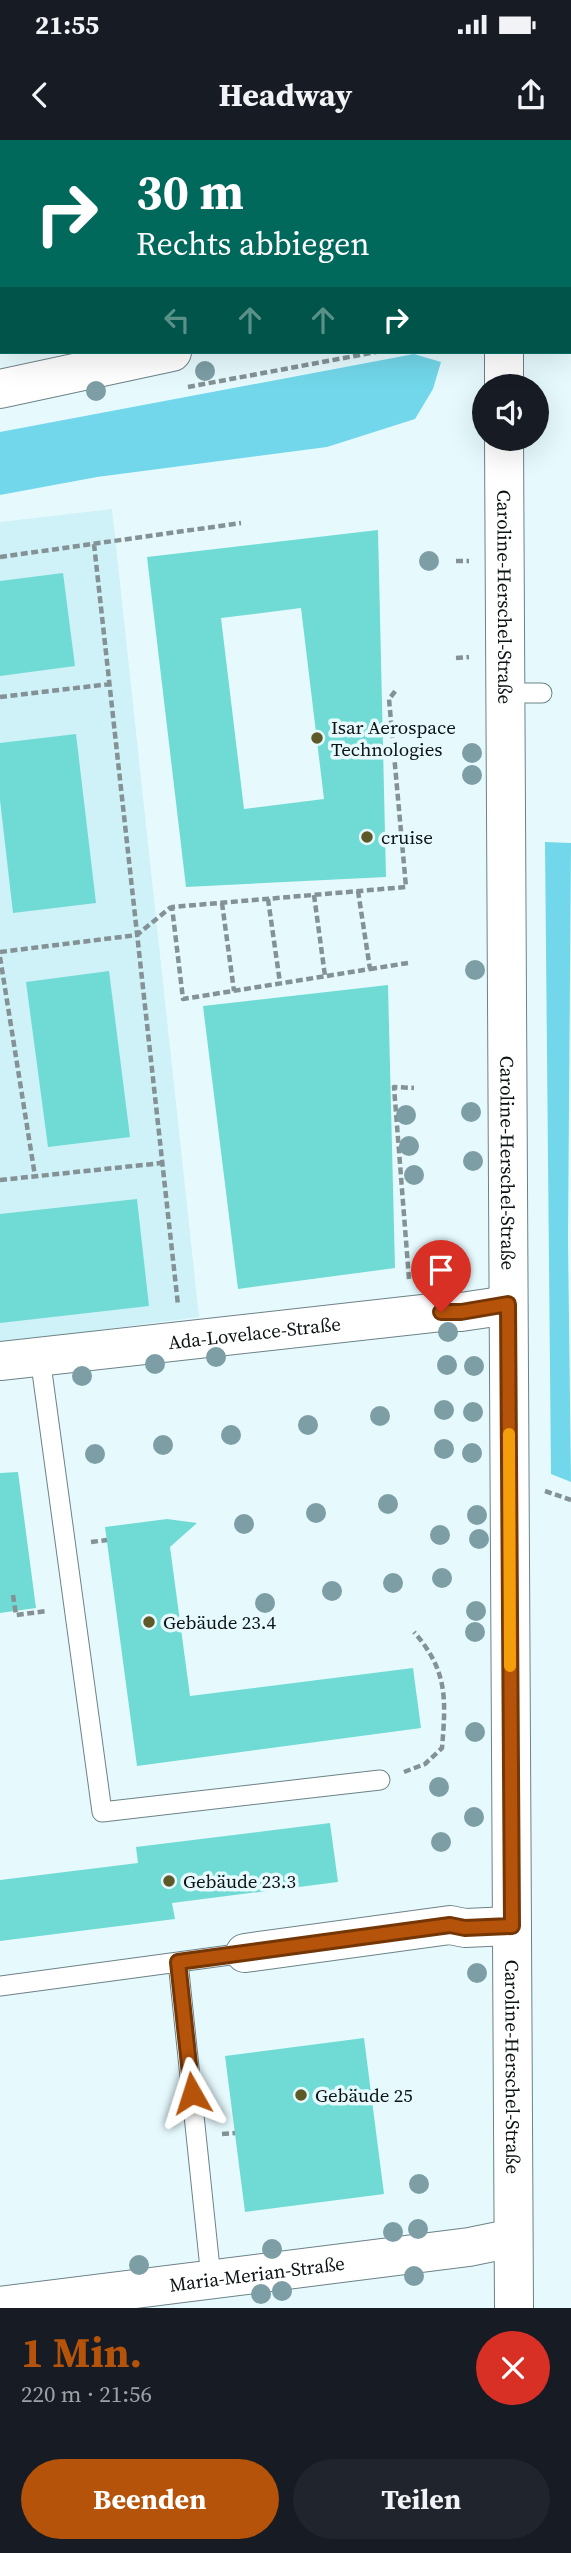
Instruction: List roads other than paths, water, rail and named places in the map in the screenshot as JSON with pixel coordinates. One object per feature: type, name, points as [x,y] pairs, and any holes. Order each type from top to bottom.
[{"type":"street","points":[[0,389],[163,354]]},
{"type":"street","points":[[504,354],[504,374]]},
{"type":"street","name":"Caroline-Herschel-Straße","points":[[505,451],[524,693],[508,1304],[514,2308]]},
{"type":"street","name":"Ada-Lovelace-Straße","points":[[0,1361],[411,1315],[461,1312],[508,1304]]},
{"type":"street","points":[[245,1953],[450,1925],[465,1928],[512,1926]]},
{"type":"street","name":"Maria-Merian-Straße","points":[[0,2306],[99,2300],[211,2278],[469,2247],[513,2238]]},
{"type":"lane","points":[[40,1357],[102,1812],[380,1780]]},
{"type":"lane","points":[[0,1986],[245,1953]]},
{"type":"lane","points":[[178,1962],[211,2278]]},
{"type":"place","name":"Isar Aerospace Technologies","points":[[317,738]]},
{"type":"place","name":"cruise","points":[[367,837]]},
{"type":"place","name":"Gebäude 23.4","points":[[149,1622]]},
{"type":"place","name":"Gebäude 23.3","points":[[169,1881]]},
{"type":"place","name":"Gebäude 25","points":[[301,2095]]}]
